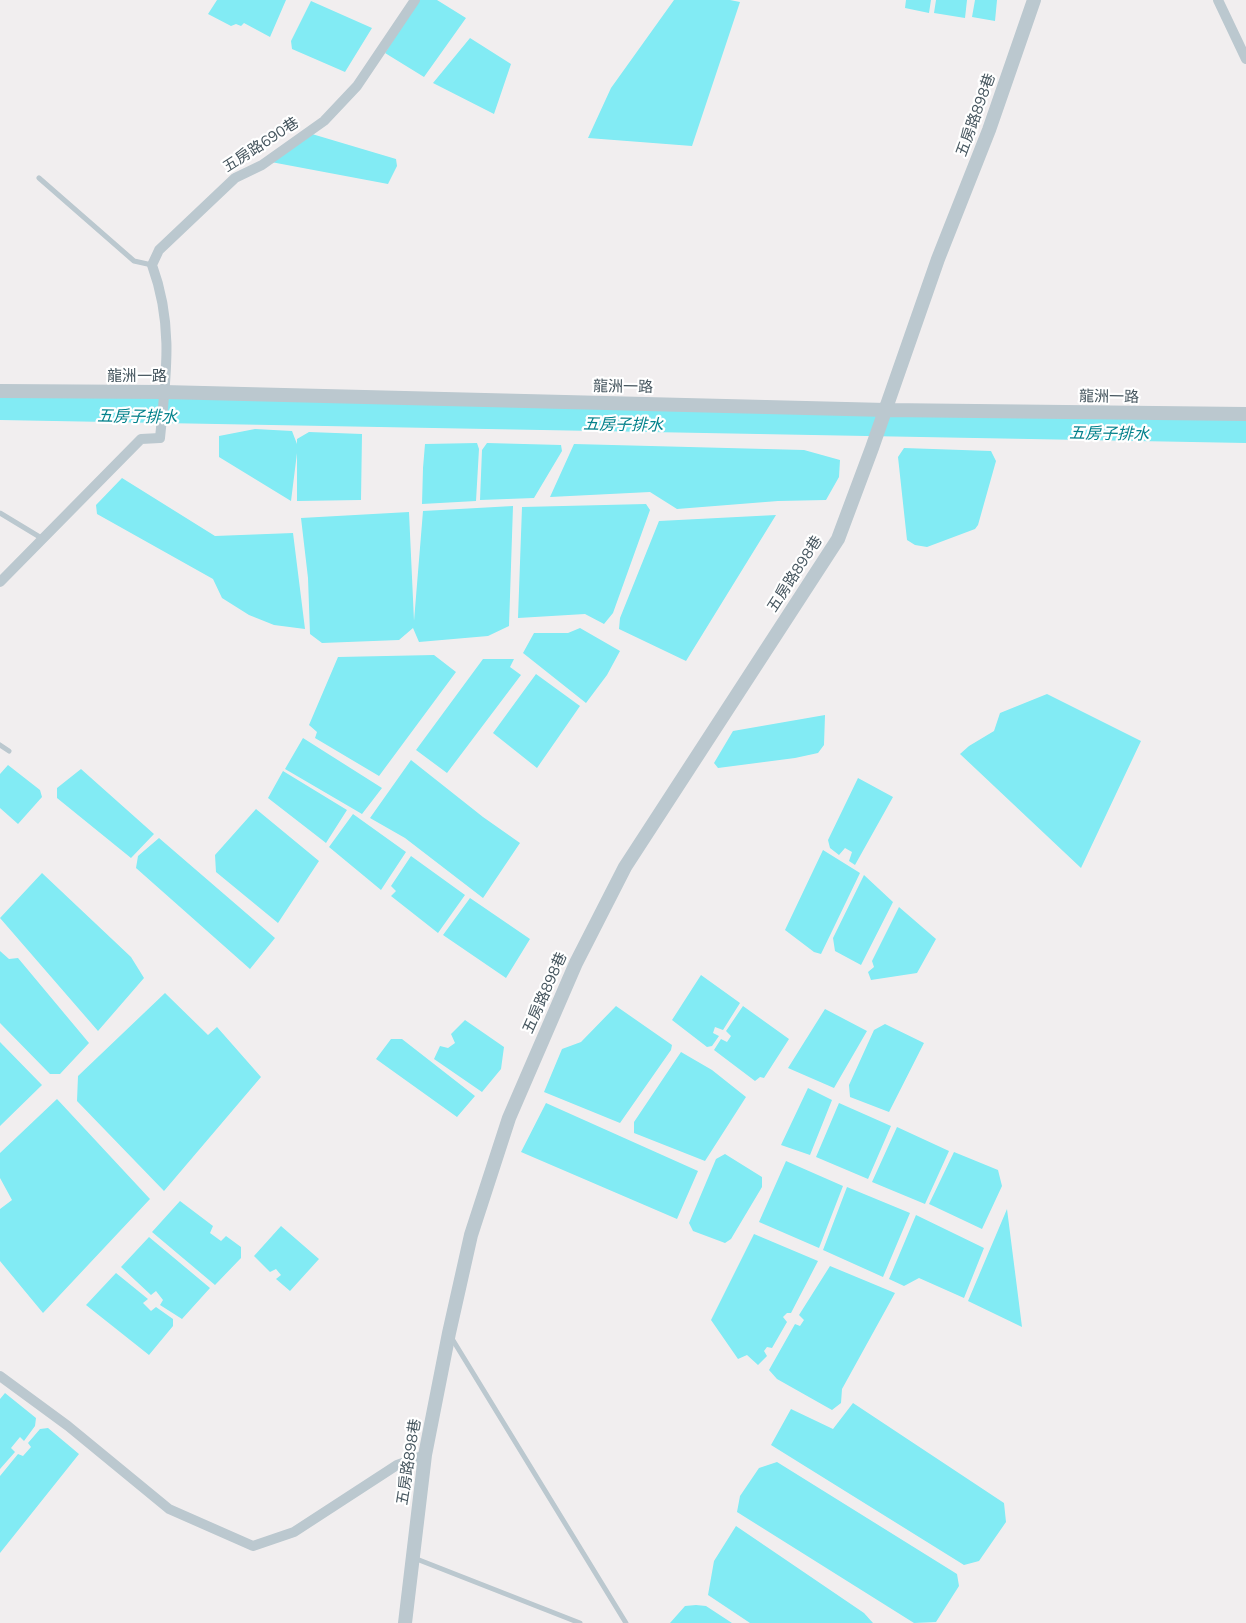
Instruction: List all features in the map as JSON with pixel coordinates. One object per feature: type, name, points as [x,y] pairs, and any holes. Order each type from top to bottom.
[{"type":"street","name":"五房路690巷","points":[[152,265],[159,250],[235,178],[262,165],[324,121],[357,86],[415,0]]},
{"type":"street","name":"五房路898巷","points":[[405,1623],[425,1455],[449,1334],[471,1235],[509,1118],[576,963],[625,867],[838,539],[886,410],[938,259],[989,130],[1034,0]]},
{"type":"street","points":[[1218,0],[1246,59]]},
{"type":"street","points":[[0,582],[141,439],[160,438],[168,359],[167,325],[162,295],[152,265]]},
{"type":"street","name":"龍洲一路","points":[[0,392],[164,393],[886,410],[1246,414]]},
{"type":"street","points":[[0,1376],[69,1426],[169,1509],[253,1546],[294,1533],[397,1465],[425,1455]]},
{"type":"lane","points":[[39,178],[134,261],[152,265]]},
{"type":"lane","points":[[0,513],[43,538]]},
{"type":"lane","points":[[0,745],[9,750]]},
{"type":"lane","points":[[449,1334],[626,1623]]},
{"type":"lane","points":[[412,1558],[580,1623]]},
{"type":"water","points":[[217,0],[286,0],[270,37],[244,23],[241,26],[236,24],[231,26],[208,14]]},
{"type":"water","points":[[419,0],[437,0],[466,18],[424,77],[385,53]]},
{"type":"water","points":[[674,0],[740,2],[692,146],[588,138],[611,88]]},
{"type":"water","points":[[906,0],[931,0],[929,13],[905,8]]},
{"type":"water","points":[[936,0],[967,0],[965,18],[934,13]]},
{"type":"water","points":[[975,0],[997,0],[995,21],[972,17]]},
{"type":"water","points":[[311,1],[372,28],[345,72],[292,49],[291,41]]},
{"type":"water","points":[[470,38],[511,64],[494,114],[433,83]]},
{"type":"water","points":[[312,134],[396,159],[397,166],[388,184],[271,162]]},
{"type":"water","name":"五房子排水","points":[[0,395],[1246,419],[1246,443],[0,420]]},
{"type":"water","points":[[255,429],[292,431],[297,444],[297,439],[309,432],[362,434],[361,500],[297,501],[297,453],[291,501],[219,457],[219,436]]},
{"type":"water","points":[[477,443],[479,449],[476,501],[422,504],[425,444]]},
{"type":"water","points":[[487,443],[561,445],[562,451],[534,498],[480,500],[482,450]]},
{"type":"water","points":[[574,444],[804,450],[840,460],[839,477],[826,500],[778,501],[677,509],[650,492],[550,497]]},
{"type":"water","points":[[904,448],[991,451],[996,461],[975,529],[927,547],[915,545],[907,540],[898,457]]},
{"type":"water","points":[[122,478],[215,536],[293,533],[305,629],[274,625],[249,615],[222,598],[213,579],[97,514],[96,505]]},
{"type":"water","points":[[646,504],[650,510],[613,613],[604,624],[585,614],[518,618],[522,507]]},
{"type":"water","points":[[513,506],[509,626],[488,636],[419,642],[413,628],[399,640],[322,643],[310,634],[308,578],[301,518],[409,512],[414,621],[423,511]]},
{"type":"water","points":[[776,515],[686,661],[619,629],[620,618],[659,521]]},
{"type":"water","points":[[580,628],[620,651],[607,675],[586,703],[523,653],[534,633],[568,633]]},
{"type":"water","points":[[434,655],[456,672],[379,776],[315,738],[317,732],[309,725],[338,657]]},
{"type":"water","points":[[483,659],[514,659],[510,667],[521,675],[447,773],[416,750]]},
{"type":"water","points":[[536,674],[580,706],[537,768],[493,733]]},
{"type":"water","points":[[1047,694],[1141,741],[1081,868],[960,754],[994,731],[1000,713]]},
{"type":"water","points":[[825,715],[824,745],[818,753],[718,768],[714,763],[733,731]]},
{"type":"water","points":[[303,738],[382,788],[362,814],[285,769]]},
{"type":"water","points":[[411,760],[520,843],[483,898],[405,838],[370,818]]},
{"type":"water","points":[[8,765],[40,790],[42,797],[18,824],[0,808],[0,774]]},
{"type":"water","points":[[81,769],[154,834],[131,858],[57,798],[57,788]]},
{"type":"water","points":[[283,771],[347,810],[326,843],[268,798]]},
{"type":"water","points":[[858,778],[893,797],[855,865],[849,861],[852,852],[845,848],[839,855],[830,848],[828,840]]},
{"type":"water","points":[[256,809],[319,861],[278,923],[216,872],[215,855]]},
{"type":"water","points":[[353,814],[406,852],[381,890],[329,847]]},
{"type":"water","points":[[159,838],[275,938],[250,969],[136,868],[138,856]]},
{"type":"water","points":[[823,850],[860,873],[821,954],[814,952],[785,930]]},
{"type":"water","points":[[411,856],[465,895],[438,933],[391,896],[396,891],[391,886]]},
{"type":"water","points":[[42,873],[131,957],[144,978],[98,1031],[0,918]]},
{"type":"water","points":[[864,875],[893,902],[861,965],[835,951],[833,938]]},
{"type":"water","points":[[470,898],[530,939],[506,978],[443,935]]},
{"type":"water","points":[[899,907],[936,939],[917,973],[871,980],[868,972],[874,967],[872,961]]},
{"type":"water","points":[[0,951],[9,959],[18,958],[89,1043],[60,1074],[50,1074],[0,1023]]},
{"type":"water","points":[[701,975],[740,1003],[723,1030],[715,1027],[713,1033],[719,1036],[712,1046],[707,1047],[672,1020]]},
{"type":"water","points":[[165,993],[208,1035],[217,1027],[261,1077],[164,1191],[77,1101],[78,1076]]},
{"type":"water","points":[[616,1006],[672,1045],[671,1050],[620,1123],[544,1092],[562,1049],[581,1042]]},
{"type":"water","points":[[743,1006],[789,1039],[764,1078],[760,1077],[755,1081],[714,1050],[721,1039],[727,1042],[731,1036],[726,1031]]},
{"type":"water","points":[[825,1009],[867,1031],[834,1088],[788,1068]]},
{"type":"water","points":[[465,1020],[504,1047],[501,1069],[482,1092],[434,1059],[440,1046],[448,1048],[455,1043],[451,1034]]},
{"type":"water","points":[[885,1024],[924,1043],[889,1112],[850,1097],[849,1085],[874,1030]]},
{"type":"water","points":[[391,1039],[402,1039],[475,1096],[457,1117],[376,1059]]},
{"type":"water","points":[[0,1042],[42,1085],[0,1126]]},
{"type":"water","points":[[681,1052],[712,1070],[746,1097],[705,1161],[634,1133],[634,1122]]},
{"type":"water","points":[[808,1088],[832,1100],[810,1155],[781,1145]]},
{"type":"water","points":[[57,1099],[150,1199],[43,1313],[0,1261],[0,1209],[12,1200],[0,1178],[0,1153]]},
{"type":"water","points":[[546,1103],[698,1171],[677,1219],[521,1152]]},
{"type":"water","points":[[839,1103],[891,1126],[868,1179],[816,1157]]},
{"type":"water","points":[[897,1127],[949,1151],[925,1204],[872,1182]]},
{"type":"water","points":[[954,1152],[998,1170],[1002,1186],[982,1229],[929,1204]]},
{"type":"water","points":[[725,1154],[762,1177],[762,1187],[731,1239],[725,1243],[693,1231],[689,1223],[716,1159]]},
{"type":"water","points":[[786,1161],[843,1186],[819,1248],[759,1222]]},
{"type":"water","points":[[847,1187],[910,1213],[883,1277],[823,1250]]},
{"type":"water","points":[[180,1201],[213,1226],[210,1233],[221,1241],[226,1236],[241,1247],[241,1258],[215,1285],[152,1232]]},
{"type":"water","points":[[1007,1209],[1022,1327],[968,1301]]},
{"type":"water","points":[[916,1215],[984,1248],[964,1298],[919,1278],[904,1286],[889,1279]]},
{"type":"water","points":[[281,1226],[319,1259],[290,1291],[276,1279],[281,1275],[276,1269],[270,1272],[254,1256]]},
{"type":"water","points":[[754,1234],[818,1261],[791,1313],[783,1317],[787,1322],[772,1348],[767,1347],[764,1351],[767,1356],[758,1365],[747,1355],[738,1359],[711,1320]]},
{"type":"water","points":[[149,1237],[210,1288],[182,1319],[160,1305],[163,1300],[156,1291],[151,1295],[121,1267]]},
{"type":"water","points":[[830,1266],[895,1293],[842,1389],[841,1403],[832,1410],[777,1379],[769,1370],[795,1324],[800,1326],[804,1320],[799,1315]]},
{"type":"water","points":[[116,1273],[148,1299],[143,1303],[151,1311],[156,1307],[173,1319],[173,1326],[149,1355],[86,1305]]},
{"type":"water","points":[[5,1393],[36,1418],[35,1426],[24,1441],[20,1437],[11,1448],[15,1452],[0,1469],[0,1399]]},
{"type":"water","points":[[853,1403],[1004,1503],[1006,1522],[979,1561],[964,1565],[771,1445],[791,1409],[833,1429]]},
{"type":"water","points":[[48,1428],[79,1454],[0,1553],[0,1476],[18,1454],[23,1456],[31,1447],[28,1443],[40,1429]]},
{"type":"water","points":[[777,1462],[957,1574],[959,1586],[936,1622],[914,1623],[737,1512],[740,1496],[759,1468]]},
{"type":"water","points":[[736,1526],[864,1613],[873,1623],[750,1623],[708,1595],[714,1561]]},
{"type":"water","points":[[685,1606],[706,1606],[732,1623],[670,1623]]}]
